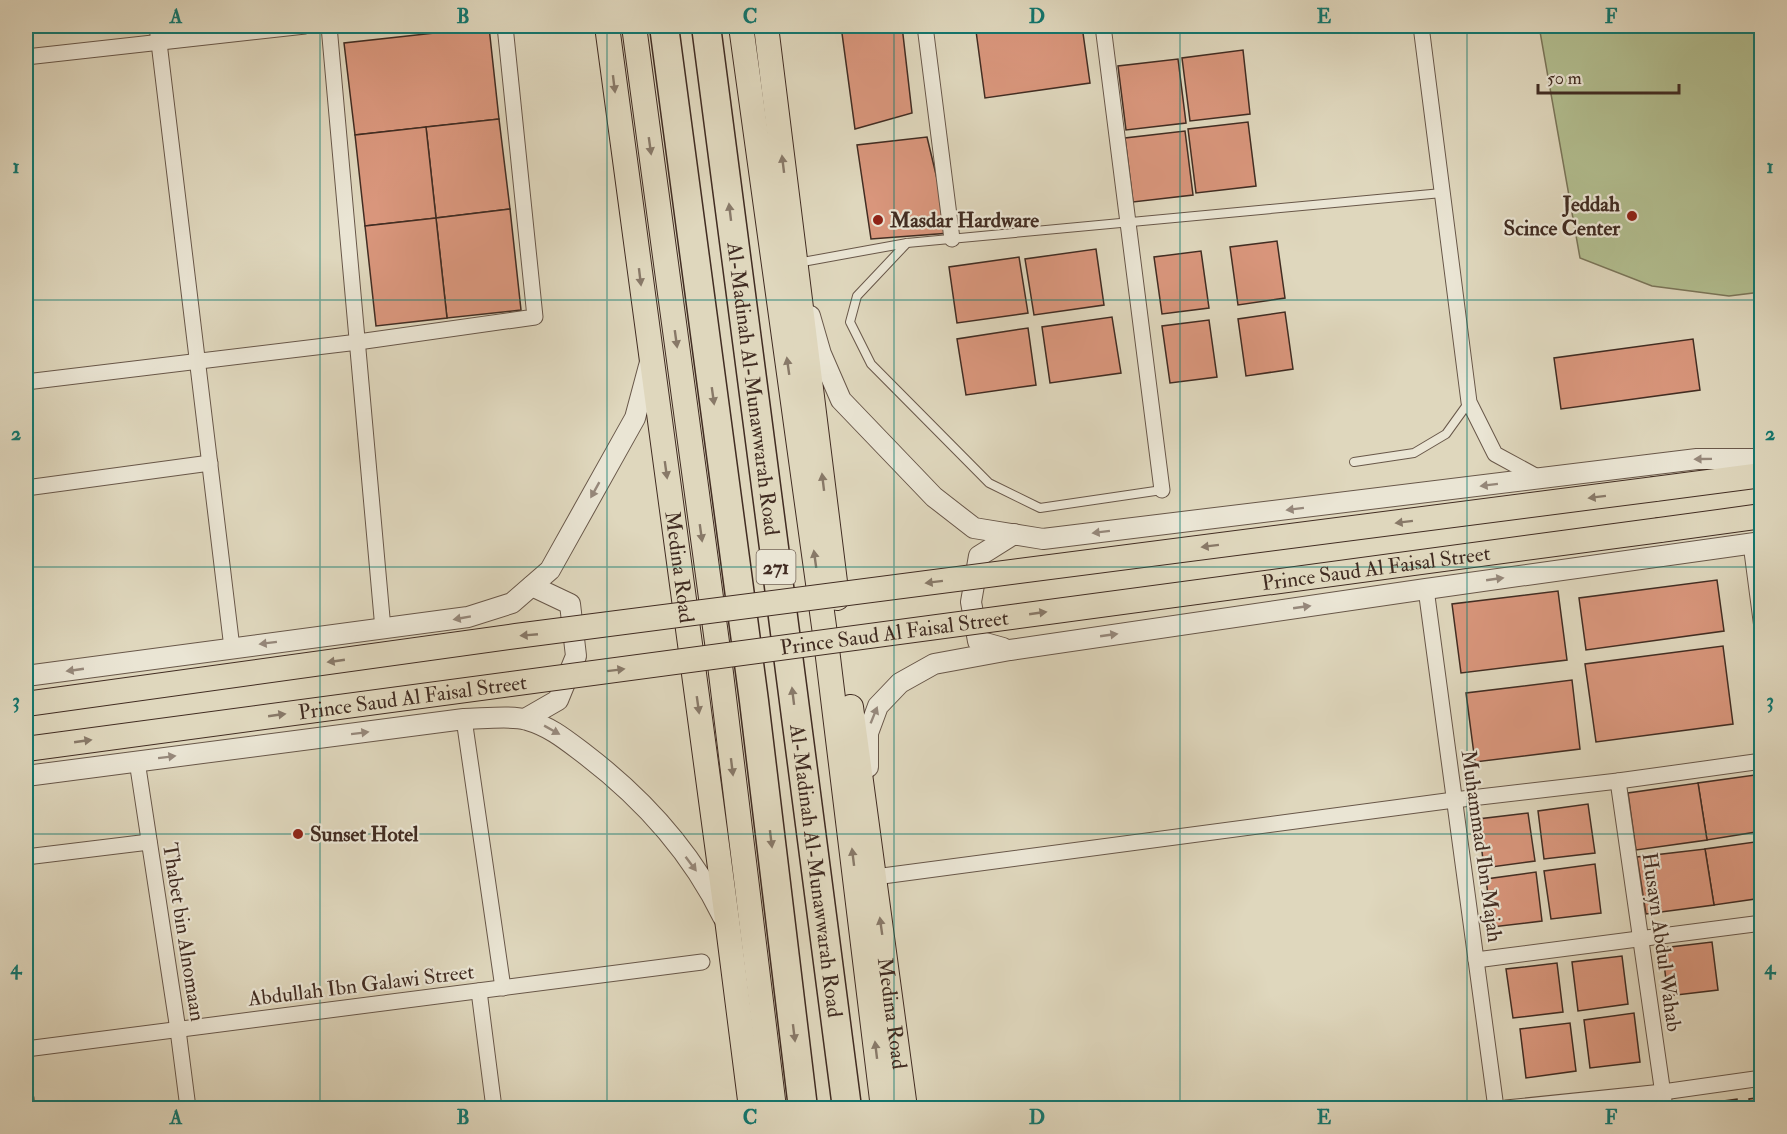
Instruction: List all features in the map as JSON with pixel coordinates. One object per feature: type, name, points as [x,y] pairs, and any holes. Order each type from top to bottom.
[{"type":"highway","name":"Al-Madinah Al-Munawwarah Road","points":[[664,26],[754,701],[803,1108]]},
{"type":"highway","name":"Al-Madinah Al-Munawwarah Road","points":[[706,26],[847,1108]]},
{"type":"main road","name":"Medina Road","points":[[607,26],[751,1108]]},
{"type":"main road","name":"Medina Road","points":[[634,26],[719,657],[774,1108]]},
{"type":"main road","points":[[741,26],[826,641],[883,1108]]},
{"type":"main road","name":"Medina Road","points":[[766,26],[846,671],[905,1108]]},
{"type":"main road","name":"Prince Saud Al Faisal Street","points":[[26,704],[712,610],[1761,475]]},
{"type":"main road","name":"Prince Saud Al Faisal Street","points":[[26,749],[1761,516]]},
{"type":"street","points":[[157,26],[232,648]]},
{"type":"street","points":[[26,57],[305,26]]},
{"type":"street","points":[[329,26],[383,629]]},
{"type":"street","points":[[26,382],[358,342],[535,317],[505,26]]},
{"type":"street","points":[[925,26],[952,239]]},
{"type":"street","points":[[1103,26],[1162,490]]},
{"type":"street","points":[[1420,26],[1469,402],[1495,454],[1541,478]]},
{"type":"street","points":[[796,263],[821,354],[841,400],[934,496],[974,528],[1043,540],[1697,459],[1761,459]]},
{"type":"street","points":[[26,676],[468,617],[512,603],[550,570],[635,418],[650,360]]},
{"type":"street","points":[[26,488],[210,463]]},
{"type":"street","points":[[1010,650],[978,641],[971,602],[979,556],[1014,534]]},
{"type":"street","points":[[1761,628],[1756,543],[1010,650],[934,664],[900,683],[878,706],[868,733],[868,772],[875,877],[1761,761]]},
{"type":"street","points":[[525,719],[558,700],[576,656],[570,603],[532,586]]},
{"type":"street","name":"Muhammad Ibn Majah","points":[[1426,589],[1496,1108]]},
{"type":"street","points":[[26,776],[464,719],[525,719],[553,729],[602,768],[660,822],[709,887],[728,927]]},
{"type":"street","points":[[464,719],[503,987]]},
{"type":"street","name":"Thabet bin Alnomaan","points":[[137,761],[188,1108]]},
{"type":"street","name":"Husayn Abdul Wahab","points":[[1618,781],[1665,1108]]},
{"type":"street","points":[[26,857],[149,842]]},
{"type":"street","points":[[1476,960],[1761,923]]},
{"type":"street","name":"Abdullah Ibn Galawi Street","points":[[26,1049],[702,962]]},
{"type":"street","points":[[479,991],[494,1108]]},
{"type":"street","points":[[1506,1108],[1663,1092],[1761,1078]]},
{"type":"street","points":[[26,1098],[27,1108]]},
{"type":"lane","points":[[796,263],[907,243],[1442,193]]},
{"type":"lane","points":[[907,243],[856,296],[850,322],[871,364],[989,483],[1040,508],[1162,490]]},
{"type":"lane","points":[[1354,462],[1414,453],[1446,434],[1469,402]]},
{"type":"green space","points":[[1539,26],[1761,26],[1761,292],[1729,296],[1652,286],[1580,258]]},
{"type":"building","points":[[171,26],[223,26],[172,31]]},
{"type":"building","points":[[841,26],[902,26],[912,113],[855,129]]},
{"type":"building","points":[[966,26],[1003,26],[967,30]]},
{"type":"building","points":[[1017,26],[1082,26],[1090,83],[985,98],[976,31]]},
{"type":"building","points":[[489,27],[499,119],[355,135],[344,43]]},
{"type":"building","points":[[1243,50],[1250,114],[1190,121],[1182,58]]},
{"type":"building","points":[[1178,59],[1186,123],[1126,130],[1118,66]]},
{"type":"building","points":[[499,119],[510,209],[436,218],[426,127]]},
{"type":"building","points":[[1248,122],[1256,186],[1196,193],[1188,129]]},
{"type":"building","points":[[426,127],[436,218],[365,226],[355,135]]},
{"type":"building","points":[[1185,131],[1193,195],[1133,202],[1125,138]]},
{"type":"building","points":[[927,137],[950,233],[871,239],[857,145]]},
{"type":"building","points":[[510,209],[521,310],[447,318],[436,218]]},
{"type":"building","points":[[436,218],[447,318],[376,326],[365,226]]},
{"type":"building","points":[[1277,241],[1285,298],[1238,305],[1230,247]]},
{"type":"building","points":[[1096,249],[1104,305],[1034,315],[1025,259]]},
{"type":"building","points":[[1201,251],[1209,308],[1162,314],[1154,257]]},
{"type":"building","points":[[1019,257],[1028,313],[957,323],[949,267]]},
{"type":"building","points":[[1285,312],[1293,369],[1246,376],[1238,319]]},
{"type":"building","points":[[1112,317],[1121,373],[1050,383],[1042,327]]},
{"type":"building","points":[[1209,320],[1217,377],[1170,383],[1162,326]]},
{"type":"building","points":[[1028,328],[1036,385],[966,395],[957,339]]},
{"type":"building","points":[[1693,339],[1700,390],[1561,409],[1554,358]]},
{"type":"building","points":[[1717,580],[1724,631],[1586,650],[1579,598]]},
{"type":"building","points":[[1558,591],[1567,660],[1461,673],[1452,604]]},
{"type":"building","points":[[1723,646],[1733,724],[1596,742],[1585,664]]},
{"type":"building","points":[[1572,680],[1580,749],[1475,762],[1466,693]]},
{"type":"building","points":[[1762,774],[1762,831],[1707,840],[1698,783]]},
{"type":"building","points":[[1698,783],[1707,840],[1636,850],[1628,793]]},
{"type":"building","points":[[1588,804],[1595,853],[1544,859],[1538,811]]},
{"type":"building","points":[[1528,813],[1535,861],[1484,868],[1478,819]]},
{"type":"building","points":[[1762,841],[1762,898],[1714,905],[1705,849]]},
{"type":"building","points":[[1705,849],[1714,905],[1646,914],[1637,857]]},
{"type":"building","points":[[1595,864],[1601,913],[1551,919],[1544,871]]},
{"type":"building","points":[[1536,872],[1542,921],[1492,927],[1486,879]]},
{"type":"building","points":[[1712,942],[1718,990],[1668,996],[1662,948]]},
{"type":"building","points":[[1622,956],[1628,1004],[1578,1011],[1572,962]]},
{"type":"building","points":[[1557,963],[1563,1012],[1513,1018],[1506,969]]},
{"type":"building","points":[[1634,1013],[1640,1062],[1590,1068],[1584,1020]]},
{"type":"building","points":[[1570,1023],[1576,1071],[1526,1078],[1520,1029]]},
{"type":"building","points":[[1762,1097],[1762,1108],[1750,1108],[1749,1099]]},
{"type":"building","points":[[1737,1099],[1738,1108],[1687,1108],[1686,1106]]},
{"type":"place","name":"Jeddah Scince Center","points":[[1632,216]]},
{"type":"place","name":"Masdar Hardware","points":[[878,220]]},
{"type":"place","name":"Sunset Hotel","points":[[298,834]]}]
